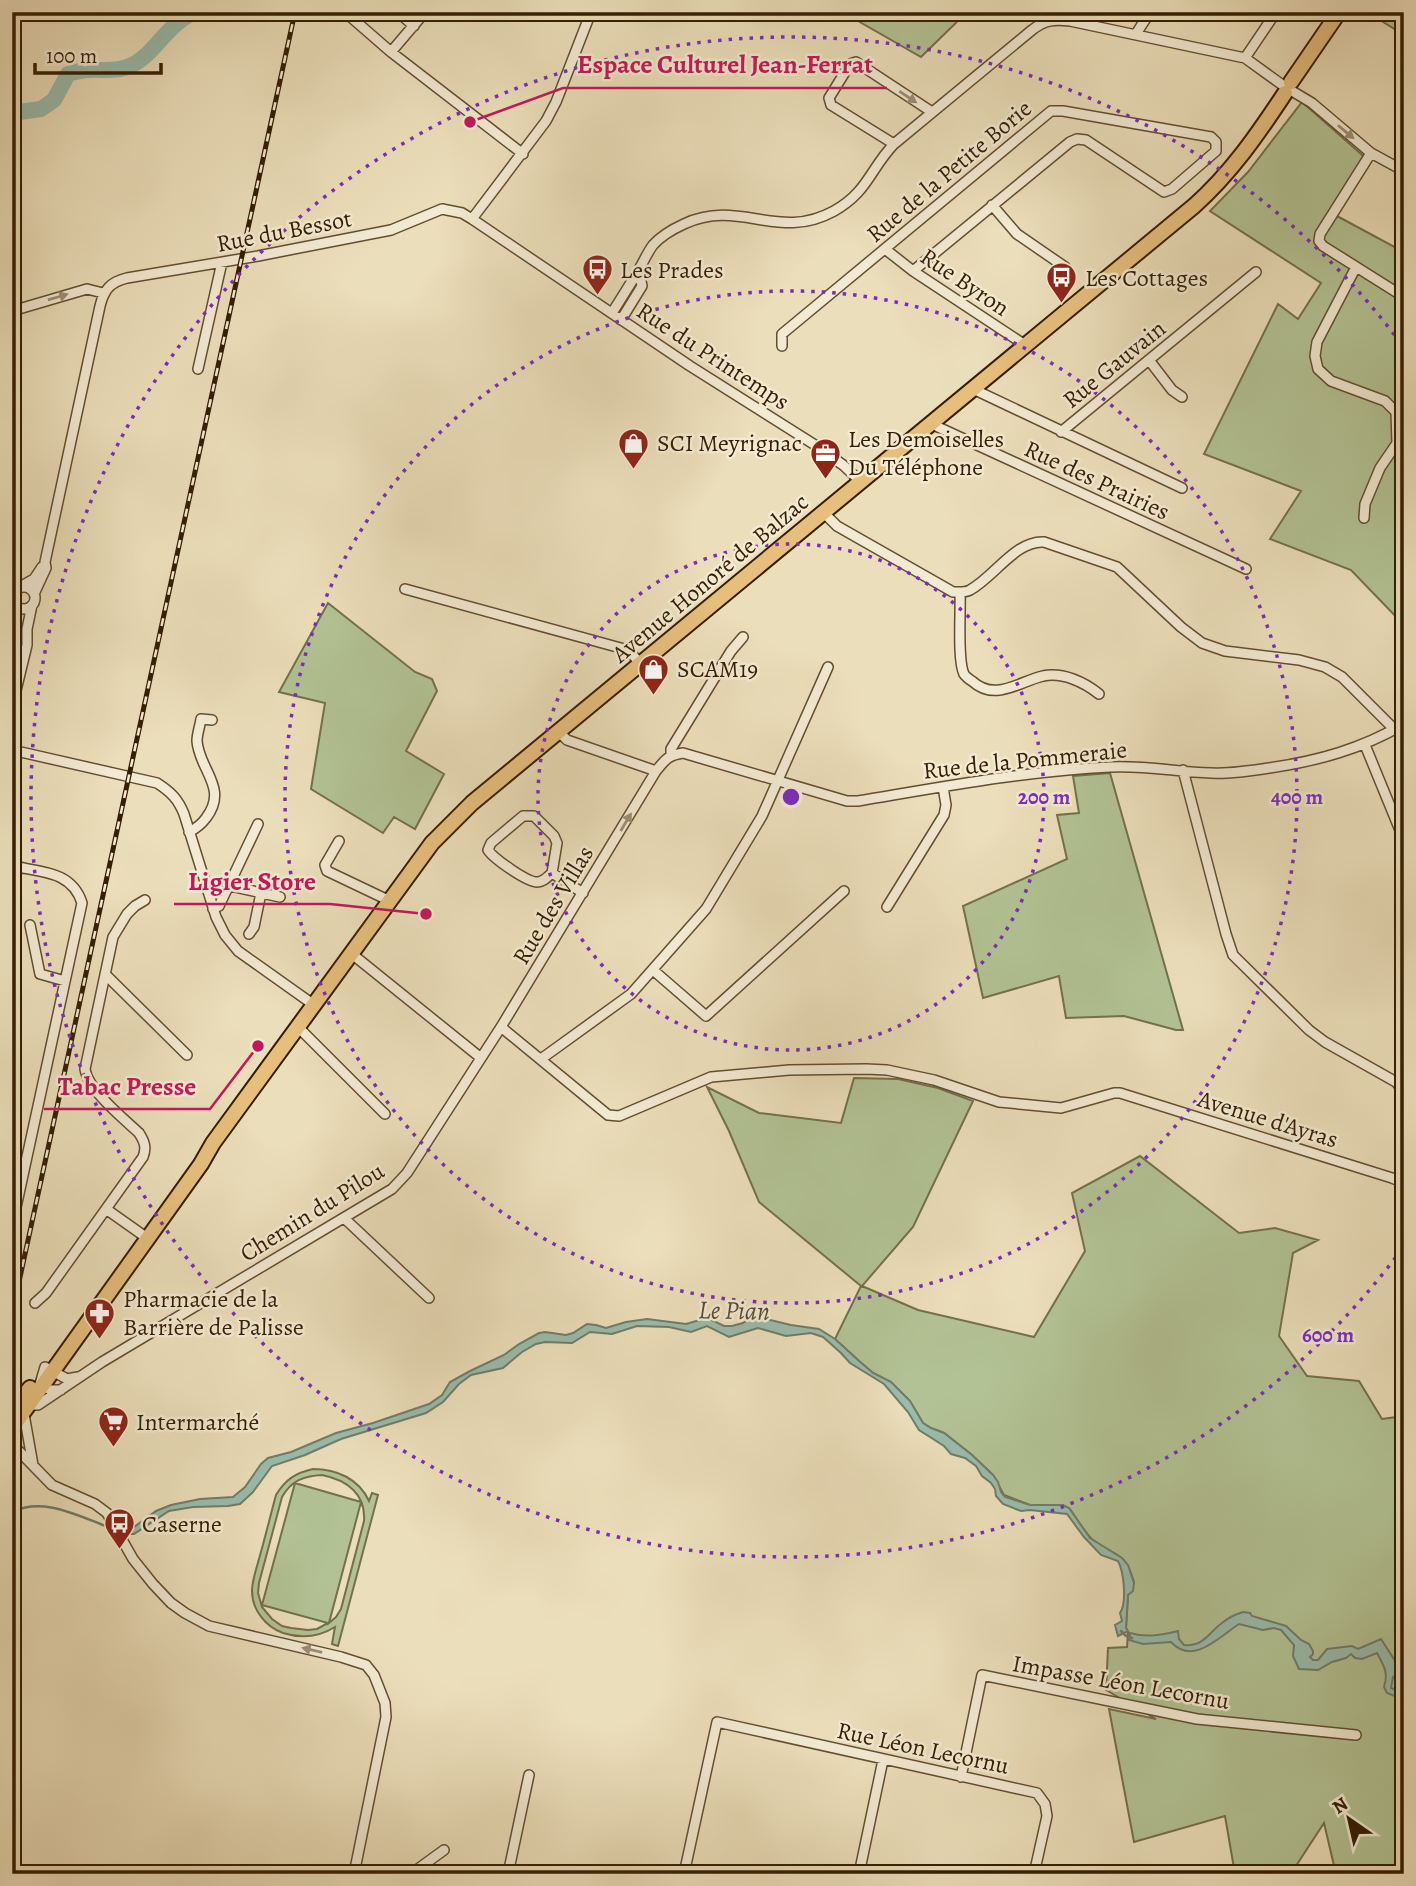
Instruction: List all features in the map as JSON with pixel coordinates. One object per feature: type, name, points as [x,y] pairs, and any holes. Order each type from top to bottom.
[{"type":"main road","name":"Avenue Honoré de Balzac","points":[[19,1410],[195,1161],[213,1143],[432,843],[452,822],[559,732],[1209,193],[1247,149],[1339,12]]},
{"type":"main road","name":"Avenue Honoré de Balzac","points":[[19,1410],[42,1385],[49,1369]]},
{"type":"main road","points":[[12,1428],[19,1410]]},
{"type":"street","points":[[345,12],[391,52],[523,154]]},
{"type":"street","points":[[398,12],[414,26]]},
{"type":"street","points":[[391,52],[425,12]]},
{"type":"street","points":[[472,219],[546,121],[556,102],[590,12]]},
{"type":"street","points":[[1136,34],[1150,12]]},
{"type":"street","points":[[1245,58],[1276,12]]},
{"type":"street","points":[[612,313],[654,243],[673,229],[696,218],[722,214],[774,223],[797,223],[833,212],[862,190],[883,156],[894,144],[1040,24],[1053,19],[1245,58],[1312,103],[1371,153],[1403,169]]},
{"type":"street","points":[[894,144],[831,105],[829,98],[850,64],[856,62],[932,112]]},
{"type":"street","name":"Rue de la Petite Borie","points":[[782,346],[782,334],[1051,111],[1211,137],[1216,142],[1216,151],[1172,189],[1164,192],[1086,140],[1077,139],[992,205]]},
{"type":"street","points":[[1371,153],[1320,234],[1319,241],[1322,246],[1404,297]]},
{"type":"street","points":[[913,271],[992,205],[1017,234],[1065,267],[1069,275],[1066,281]]},
{"type":"street","name":"Rue du Bessot","points":[[103,293],[116,281],[391,230],[442,209],[462,213],[472,219]]},
{"type":"street","name":"Rue du Printemps","points":[[472,219],[690,366],[815,445],[861,482]]},
{"type":"street","name":"Rue Byron","points":[[885,249],[913,271],[1025,345]]},
{"type":"street","points":[[198,369],[222,262]]},
{"type":"street","points":[[1356,267],[1317,342],[1315,356],[1318,369],[1331,381],[1385,401],[1396,412],[1400,446],[1380,468],[1365,504],[1364,518]]},
{"type":"street","points":[[621,320],[642,286],[639,270]]},
{"type":"street","name":"Rue Gauvain","points":[[1061,432],[1256,272]]},
{"type":"street","points":[[12,311],[87,289],[103,293],[45,562],[34,579],[17,588],[13,595],[27,629]]},
{"type":"street","points":[[1149,360],[1172,390],[1182,397]]},
{"type":"street","points":[[973,389],[1182,488]]},
{"type":"street","name":"Rue des Prairies","points":[[933,423],[938,428],[1246,569]]},
{"type":"street","points":[[824,513],[837,526],[954,592],[968,592],[1022,547],[1034,541],[1117,567],[1202,643],[1225,651],[1299,660],[1325,667],[1342,677],[1395,730]]},
{"type":"street","points":[[34,594],[46,568],[45,562]]},
{"type":"street","points":[[12,707],[35,601],[30,589],[17,588]]},
{"type":"street","points":[[405,589],[628,650],[641,664]]},
{"type":"street","points":[[960,592],[961,661],[965,675],[978,686],[993,692],[1045,676],[1067,677],[1088,685],[1099,694]]},
{"type":"street","points":[[15,605],[25,610],[32,605]]},
{"type":"street","points":[[559,732],[567,740],[656,771],[671,754],[671,749],[731,651],[743,637]]},
{"type":"street","points":[[501,1027],[541,1059],[631,994],[653,970],[706,909],[762,816],[828,667]]},
{"type":"street","points":[[189,832],[199,827],[211,812],[216,790],[197,740],[201,719],[212,720]]},
{"type":"street","name":"Rue de la Pommeraie","points":[[671,754],[683,753],[847,801],[858,801],[1047,772],[1112,766],[1157,767],[1212,774],[1281,766],[1308,762],[1365,745],[1404,724]]},
{"type":"street","points":[[1365,745],[1404,840]]},
{"type":"street","points":[[12,750],[157,783],[170,791],[178,801],[213,909],[225,935],[239,951],[314,1005]]},
{"type":"street","points":[[1183,770],[1233,955],[1309,1030],[1325,1042],[1402,1085]]},
{"type":"street","name":"Rue des Villas","points":[[481,1058],[656,771]]},
{"type":"street","points":[[887,907],[944,815],[946,806],[943,787]]},
{"type":"street","points":[[523,816],[534,816],[554,836],[557,843],[552,873],[542,882],[533,882],[492,857],[488,850],[491,843],[523,816]]},
{"type":"street","points":[[213,909],[219,906],[230,886],[258,824]]},
{"type":"street","points":[[339,841],[325,864],[327,871],[390,901]]},
{"type":"street","points":[[12,866],[58,876],[70,882],[78,891],[82,903],[12,1226]]},
{"type":"street","points":[[552,873],[583,892]]},
{"type":"street","points":[[230,886],[280,897]]},
{"type":"street","points":[[653,970],[706,1016],[844,891]]},
{"type":"street","points":[[249,934],[254,927],[261,893]]},
{"type":"street","points":[[35,1303],[46,1293],[144,1157],[146,1146],[139,1133],[94,1088],[86,1075],[113,937],[120,923],[135,906],[145,900]]},
{"type":"street","points":[[30,925],[40,974],[65,981]]},
{"type":"street","points":[[352,954],[481,1058]]},
{"type":"street","points":[[105,974],[187,1055]]},
{"type":"street","points":[[298,1027],[385,1114]]},
{"type":"street","name":"Chemin du Pilou","points":[[19,1410],[38,1405],[102,1362],[392,1189],[407,1173],[481,1058]]},
{"type":"street","name":"Avenue d'Ayras","points":[[541,1059],[608,1115],[619,1116],[711,1077],[789,1070],[887,1070],[934,1080],[999,1102],[1061,1108],[1120,1093],[1404,1184]]},
{"type":"street","points":[[12,1167],[24,1169]]},
{"type":"street","points":[[106,1209],[144,1236]]},
{"type":"street","points":[[344,1218],[429,1298]]},
{"type":"street","points":[[49,1369],[67,1379],[83,1375]]},
{"type":"street","points":[[42,1385],[50,1390],[62,1390]]},
{"type":"street","points":[[19,1410],[33,1467]]},
{"type":"street","points":[[12,1444],[52,1485],[95,1504],[112,1520],[133,1559],[171,1603],[185,1613],[209,1626],[366,1665],[374,1675],[385,1703],[386,1717],[354,1874]]},
{"type":"street","name":"Impasse Léon Lecornu","points":[[961,1777],[982,1675],[1197,1719],[1356,1735]]},
{"type":"street","name":"Rue Léon Lecornu","points":[[684,1874],[717,1722],[1037,1793],[1045,1804],[1047,1816],[1034,1874]]},
{"type":"street","points":[[859,1874],[883,1760]]},
{"type":"street","points":[[508,1874],[529,1775]]},
{"type":"street","points":[[411,1874],[444,1850]]},
{"type":"shaded area","points":[[854,12],[967,12],[921,57],[851,17]]},
{"type":"shaded area","points":[[1367,12],[1404,12],[1404,35]]},
{"type":"shaded area","points":[[1302,102],[1369,161],[1337,216],[1404,252],[1404,625],[1351,570],[1270,539],[1301,491],[1204,454],[1278,304],[1298,319],[1321,283],[1210,211],[1248,172]]},
{"type":"shaded area","points":[[328,603],[415,672],[432,679],[437,691],[406,751],[444,774],[415,829],[394,817],[383,833],[311,789],[325,703],[279,692]]},
{"type":"shaded area","points":[[1110,773],[1183,1030],[1124,1016],[1066,1018],[1059,976],[983,998],[963,906],[1067,859],[1057,815],[1079,813],[1073,776]]},
{"type":"shaded area","points":[[854,1078],[898,1079],[938,1088],[973,1101],[913,1227],[862,1286],[918,1310],[1034,1337],[1085,1251],[1072,1193],[1140,1156],[1239,1233],[1275,1228],[1318,1240],[1293,1253],[1279,1336],[1307,1376],[1359,1381],[1382,1419],[1404,1416],[1404,1860],[1393,1874],[1336,1874],[1324,1823],[1294,1869],[1295,1874],[1235,1874],[1225,1816],[1134,1842],[1109,1709],[1156,1719],[1106,1690],[1108,1648],[1127,1647],[1128,1595],[1134,1582],[1130,1571],[1118,1555],[1093,1540],[1070,1509],[1030,1505],[1004,1495],[993,1475],[972,1455],[944,1433],[923,1423],[910,1401],[891,1382],[873,1373],[835,1339],[861,1286],[759,1202],[707,1087],[759,1113],[841,1123]]},
{"type":"shaded area","points":[[758,1317],[819,1329],[835,1339],[873,1373],[891,1382],[910,1401],[923,1423],[944,1433],[972,1455],[993,1475],[1005,1497],[1030,1505],[1063,1505],[1069,1508],[1090,1538],[1122,1558],[1128,1565],[1134,1583],[1133,1591],[1128,1595],[1128,1631],[1118,1636],[1115,1625],[1122,1621],[1120,1613],[1124,1595],[1118,1561],[1101,1555],[1067,1514],[1021,1511],[1003,1504],[996,1496],[991,1483],[982,1476],[976,1466],[965,1458],[951,1454],[944,1446],[919,1430],[908,1412],[884,1384],[850,1363],[823,1337],[811,1333],[786,1336],[758,1328],[729,1337],[707,1326],[691,1332],[669,1327],[637,1326],[612,1334],[590,1332],[572,1343],[536,1344],[503,1368],[471,1375],[443,1402],[426,1413],[341,1439],[272,1466],[253,1492],[240,1504],[169,1511],[134,1534],[127,1528],[134,1527],[156,1511],[171,1505],[200,1499],[233,1497],[245,1487],[268,1458],[429,1404],[442,1395],[450,1382],[504,1355],[539,1333],[566,1335],[587,1324],[606,1328],[647,1319],[686,1324],[703,1319],[732,1326]]},
{"type":"shaded area","points":[[322,1469],[339,1473],[353,1481],[369,1501],[372,1493],[378,1495],[338,1646],[332,1644],[335,1627],[317,1635],[290,1635],[266,1622],[254,1605],[253,1579],[276,1495],[291,1478],[307,1471]],"holes":[[[322,1475],[331,1477],[353,1490],[362,1503],[364,1511],[364,1521],[341,1609],[329,1623],[361,1502],[295,1483],[262,1605],[328,1623],[308,1630],[282,1626],[262,1607],[258,1593],[282,1497],[289,1487],[294,1483],[303,1478]]]},
{"type":"shaded area","points":[[1243,1612],[1286,1626],[1309,1644],[1313,1651],[1310,1657],[1313,1660],[1318,1660],[1327,1649],[1352,1646],[1358,1649],[1381,1639],[1399,1667],[1391,1688],[1404,1682],[1404,1693],[1397,1697],[1387,1693],[1384,1687],[1385,1669],[1377,1653],[1362,1659],[1351,1654],[1318,1670],[1299,1669],[1293,1656],[1294,1645],[1281,1630],[1274,1628],[1263,1630],[1239,1624],[1206,1647],[1188,1651],[1179,1649],[1171,1642],[1143,1644],[1129,1640],[1130,1633],[1148,1636],[1178,1631],[1179,1639],[1184,1645],[1197,1644],[1227,1619]]},
{"type":"waterway","points":[[12,113],[41,109],[54,100],[68,74],[86,70],[118,69],[136,63],[175,25],[195,12]]},
{"type":"waterway","name":"Le Pian","points":[[12,1512],[37,1506],[49,1507],[111,1528]]},
{"type":"waterway","name":"Le Pian","points":[[1121,1631],[1132,1638]]},
{"type":"railway","points":[[12,1314],[295,12]]},
{"type":"place","name":"Espace Culturel Jean-Ferrat","points":[[470,122]]},
{"type":"place","name":"Les Prades","points":[[597,297]]},
{"type":"place","name":"Les Cottages","points":[[1062,305]]},
{"type":"place","name":"SCI Meyrignac","points":[[634,470]]},
{"type":"place","name":"Les Demoiselles Du Téléphone","points":[[825,480]]},
{"type":"place","name":"SCAM19","points":[[654,696]]},
{"type":"place","name":"Ligier Store","points":[[426,914]]},
{"type":"place","name":"Tabac Presse","points":[[258,1046]]},
{"type":"place","name":"Pharmacie de la Barrière de Palisse","points":[[100,1340]]},
{"type":"place","name":"Intermarché","points":[[113,1449]]},
{"type":"place","name":"Caserne","points":[[119,1551]]}]
